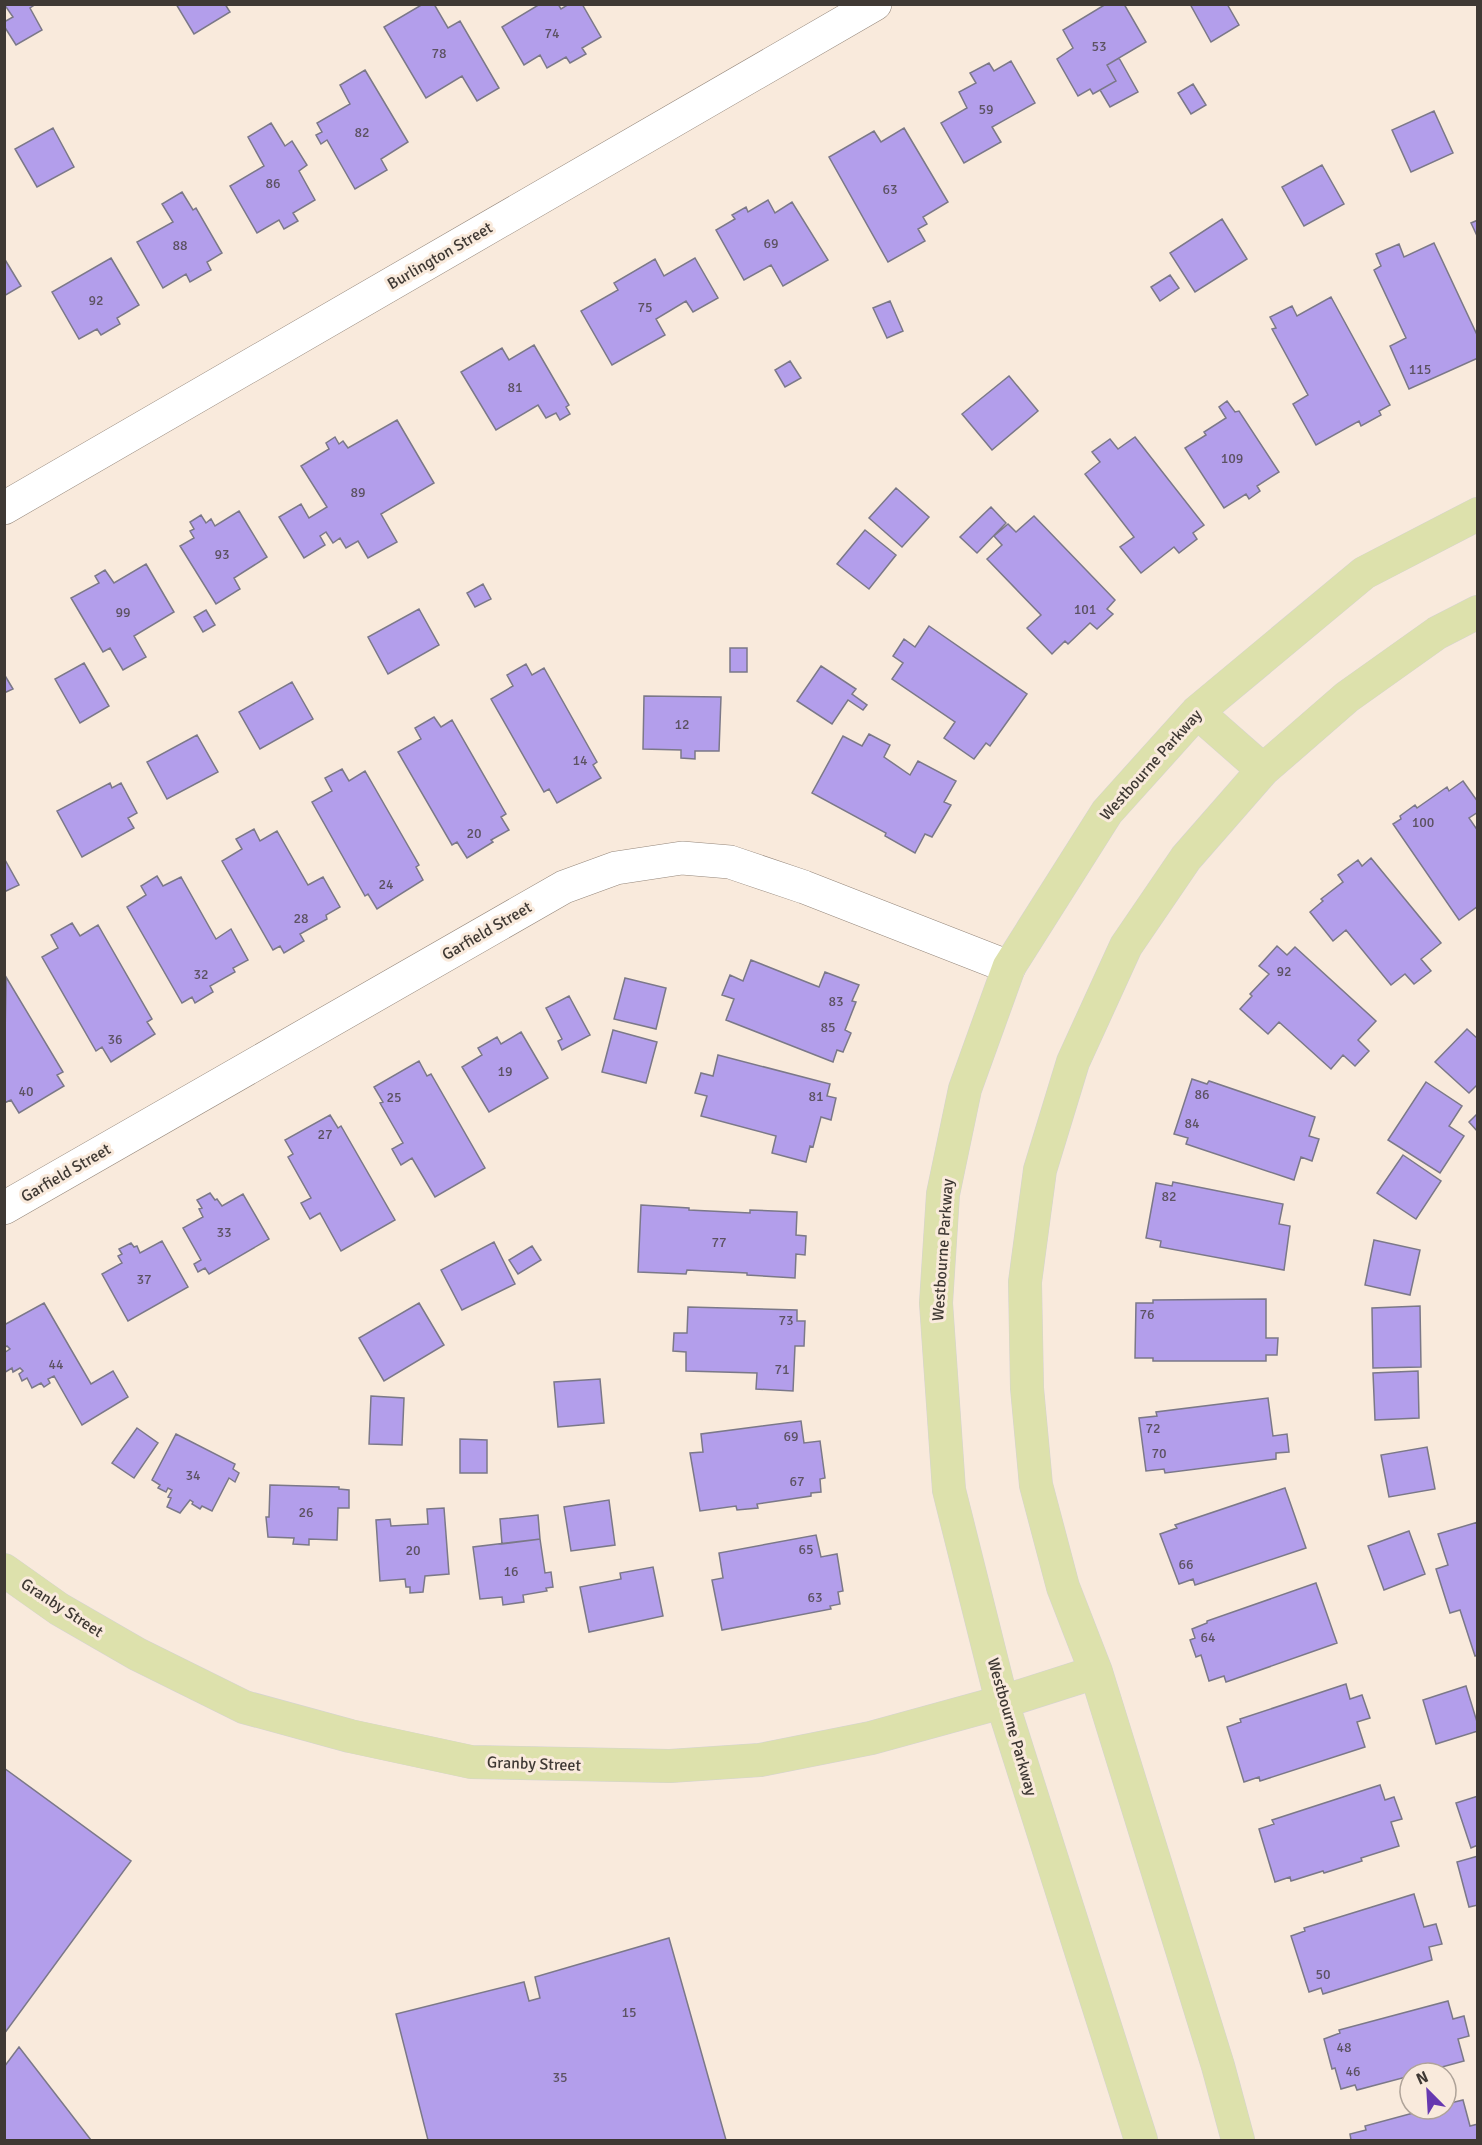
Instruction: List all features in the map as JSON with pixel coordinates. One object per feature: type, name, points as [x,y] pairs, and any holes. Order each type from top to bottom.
[{"type":"main road","name":"Westbourne Parkway","points":[[1141,2140],[1002,1702],[949,1490],[936,1303],[943,1194],[965,1089],[1008,967],[1107,812],[1197,712],[1365,573],[1478,514]]},
{"type":"main road","points":[[1238,2140],[1218,2066],[1096,1672],[1063,1587],[1036,1485],[1027,1388],[1025,1282],[1040,1170],[1073,1062],[1126,946],[1186,858],[1263,770],[1347,697],[1437,633],[1478,612]]},
{"type":"main road","points":[[1197,712],[1263,770]]},
{"type":"main road","name":"Granby Street","points":[[4,1570],[59,1609],[137,1654],[244,1707],[350,1736],[471,1762],[670,1766],[760,1760],[871,1738],[1002,1702],[1096,1672]]},
{"type":"street","name":"Burlington Street","points":[[4,508],[875,4]]},
{"type":"street","name":"Garfield Street","points":[[4,1208],[564,886],[616,868],[682,858],[730,862],[804,886],[1008,967]]},
{"type":"building","points":[[4,4],[36,4],[30,8],[42,30],[16,45],[4,26],[4,22],[13,17]]},
{"type":"building","points":[[176,4],[225,4],[230,12],[194,34]]},
{"type":"building","points":[[423,4],[434,4],[448,28],[460,21],[499,88],[477,101],[462,76],[426,98],[384,27]]},
{"type":"building","points":[[540,4],[558,4],[561,9],[569,4],[582,4],[601,37],[582,48],[586,54],[570,63],[566,57],[547,68],[540,55],[524,65],[502,27]]},
{"type":"building","points":[[1106,4],[1124,4],[1146,42],[1107,65],[1116,81],[1093,94],[1090,89],[1078,96],[1057,59],[1073,48],[1063,30]]},
{"type":"building","points":[[1190,4],[1227,4],[1239,25],[1211,42]]},
{"type":"building","points":[[1119,58],[1138,92],[1110,107],[1100,90],[1116,81],[1107,65]]},
{"type":"building","points":[[1011,61],[1035,103],[992,127],[1001,142],[964,163],[941,123],[967,108],[959,92],[976,83],[970,73],[989,63],[994,71]]},
{"type":"building","points":[[365,70],[408,142],[381,159],[387,170],[355,189],[327,140],[321,144],[316,135],[322,132],[317,123],[350,104],[340,85]]},
{"type":"building","points":[[1193,84],[1206,105],[1191,114],[1178,93]]},
{"type":"building","points":[[1434,111],[1453,153],[1411,172],[1392,130]]},
{"type":"building","points":[[271,123],[285,146],[292,141],[307,165],[299,171],[315,200],[293,213],[298,221],[284,229],[279,220],[257,233],[230,186],[264,166],[248,137]]},
{"type":"building","points":[[53,128],[74,167],[37,187],[15,149]]},
{"type":"building","points":[[904,128],[948,202],[923,217],[927,224],[918,229],[925,241],[888,262],[829,157],[874,131],[881,142]]},
{"type":"building","points":[[1322,165],[1344,204],[1304,226],[1282,187]]},
{"type":"building","points":[[182,192],[193,210],[196,208],[222,253],[207,262],[211,270],[190,282],[186,274],[163,288],[137,242],[173,222],[162,204]]},
{"type":"building","points":[[768,200],[775,213],[792,202],[828,260],[783,286],[771,265],[744,280],[716,230],[735,219],[732,215],[746,207],[748,212]]},
{"type":"building","points":[[1222,219],[1247,259],[1195,292],[1170,253]]},
{"type":"building","points":[[1478,220],[1478,238],[1471,223]]},
{"type":"building","points":[[1434,243],[1478,337],[1478,358],[1409,389],[1390,346],[1406,338],[1374,270],[1381,266],[1376,254],[1399,244],[1404,257]]},
{"type":"building","points":[[4,258],[21,286],[4,296]]},
{"type":"building","points":[[111,258],[139,305],[117,318],[120,324],[101,335],[97,329],[79,339],[52,292]]},
{"type":"building","points":[[695,258],[718,298],[693,312],[686,301],[656,319],[665,335],[612,365],[581,311],[618,290],[614,283],[655,259],[664,276]]},
{"type":"building","points":[[1170,275],[1179,288],[1160,301],[1151,287]]},
{"type":"building","points":[[1331,297],[1390,405],[1379,411],[1381,415],[1361,426],[1359,421],[1316,445],[1293,404],[1308,395],[1272,329],[1276,328],[1270,317],[1292,306],[1297,316]]},
{"type":"building","points":[[890,301],[903,331],[887,338],[873,308]]},
{"type":"building","points":[[534,345],[569,405],[566,407],[570,414],[560,420],[556,413],[546,418],[538,405],[496,430],[461,372],[502,348],[509,360]]},
{"type":"building","points":[[790,361],[801,378],[785,387],[775,370]]},
{"type":"building","points":[[1009,376],[1038,411],[992,450],[962,414]]},
{"type":"building","points":[[1227,401],[1235,412],[1239,411],[1279,472],[1257,486],[1260,491],[1249,499],[1246,494],[1224,508],[1185,448],[1206,435],[1204,432],[1226,418],[1219,407]]},
{"type":"building","points":[[397,420],[434,483],[381,514],[397,542],[368,558],[358,541],[346,548],[340,538],[333,543],[326,532],[320,536],[325,545],[304,558],[279,517],[301,504],[309,518],[327,507],[301,466],[329,449],[326,443],[335,437],[339,444],[343,441],[348,448]]},
{"type":"building","points":[[1135,437],[1204,525],[1193,533],[1197,539],[1179,553],[1174,547],[1141,573],[1120,547],[1134,537],[1085,474],[1100,462],[1092,452],[1110,439],[1118,449]]},
{"type":"building","points":[[896,488],[929,517],[902,547],[869,518]]},
{"type":"building","points":[[991,507],[1006,523],[977,553],[960,537]]},
{"type":"building","points":[[239,511],[267,557],[234,578],[240,589],[216,604],[180,546],[194,538],[190,531],[194,529],[190,522],[201,515],[206,523],[211,519],[215,526]]},
{"type":"building","points":[[1034,516],[1115,600],[1107,609],[1113,614],[1097,629],[1090,623],[1068,644],[1065,641],[1052,654],[1027,628],[1041,615],[987,559],[1002,545],[994,536],[1008,524],[1016,532]]},
{"type":"building","points":[[865,530],[896,555],[869,589],[837,564]]},
{"type":"building","points":[[146,564],[174,612],[134,636],[146,657],[123,670],[110,648],[103,652],[71,598],[99,583],[95,576],[105,570],[114,583]]},
{"type":"building","points":[[483,584],[491,599],[475,607],[467,593]]},
{"type":"building","points":[[419,609],[439,645],[388,674],[368,637]]},
{"type":"building","points":[[206,610],[215,625],[203,632],[194,617]]},
{"type":"building","points":[[929,626],[1027,694],[990,746],[986,743],[974,759],[944,738],[955,722],[892,679],[903,663],[893,656],[904,639],[915,647]]},
{"type":"building","points":[[730,648],[747,648],[747,672],[730,672]]},
{"type":"building","points":[[84,663],[109,706],[80,723],[55,679]]},
{"type":"building","points":[[526,664],[532,675],[544,668],[597,762],[593,765],[601,778],[557,803],[549,789],[544,792],[491,699],[513,686],[507,675]]},
{"type":"building","points":[[821,666],[856,689],[852,694],[867,705],[863,710],[848,700],[832,724],[797,701]]},
{"type":"building","points":[[4,674],[13,689],[4,693]]},
{"type":"building","points":[[292,682],[313,719],[260,749],[239,712]]},
{"type":"building","points":[[644,696],[721,697],[719,751],[695,751],[695,759],[681,758],[681,750],[643,749]]},
{"type":"building","points":[[434,717],[441,727],[452,720],[506,814],[501,817],[509,830],[467,858],[457,842],[452,845],[398,752],[421,739],[415,728]]},
{"type":"building","points":[[869,734],[890,745],[884,757],[910,775],[918,761],[956,781],[944,802],[951,805],[932,837],[925,834],[915,853],[885,836],[886,833],[812,793],[843,736],[862,746]]},
{"type":"building","points":[[197,735],[218,772],[167,799],[147,762]]},
{"type":"building","points":[[342,769],[349,781],[365,771],[419,865],[416,867],[423,880],[377,909],[368,894],[365,896],[312,802],[332,791],[325,778]]},
{"type":"building","points":[[1463,781],[1478,802],[1478,812],[1469,818],[1478,831],[1478,906],[1459,920],[1393,824],[1415,805],[1417,808],[1447,787],[1449,791]]},
{"type":"building","points":[[110,783],[112,788],[121,783],[137,813],[128,818],[134,828],[82,857],[57,811]]},
{"type":"building","points":[[254,829],[260,841],[277,831],[308,885],[323,877],[340,907],[326,915],[327,919],[300,934],[304,941],[284,953],[280,946],[273,950],[222,861],[242,849],[236,839]]},
{"type":"building","points":[[4,858],[19,885],[4,892]]},
{"type":"building","points":[[1371,858],[1441,943],[1421,959],[1431,971],[1414,984],[1405,974],[1391,985],[1346,930],[1333,941],[1310,912],[1323,901],[1321,899],[1343,882],[1338,875],[1358,860],[1362,866]]},
{"type":"building","points":[[157,876],[163,886],[181,877],[216,939],[231,929],[248,960],[233,968],[235,972],[210,986],[213,992],[195,1003],[192,997],[182,1003],[127,907],[146,895],[141,886]]},
{"type":"building","points":[[72,923],[80,936],[98,925],[152,1019],[147,1022],[155,1034],[111,1062],[102,1047],[96,1051],[42,957],[58,948],[51,935]]},
{"type":"building","points":[[1277,946],[1287,955],[1295,947],[1376,1021],[1358,1040],[1369,1051],[1355,1066],[1343,1055],[1331,1069],[1279,1022],[1268,1034],[1240,1009],[1252,996],[1250,994],[1269,974],[1259,966]]},
{"type":"building","points":[[751,960],[819,987],[825,972],[859,985],[852,1001],[856,1002],[845,1030],[851,1033],[843,1052],[837,1050],[833,1062],[726,1020],[734,999],[722,995],[730,975],[743,981]]},
{"type":"building","points":[[6,977],[63,1072],[57,1075],[64,1086],[19,1113],[11,1100],[4,1103]]},
{"type":"building","points":[[625,978],[666,988],[656,1029],[614,1019]]},
{"type":"building","points":[[569,996],[590,1035],[562,1050],[558,1041],[562,1039],[546,1008]]},
{"type":"building","points":[[1467,1029],[1478,1039],[1478,1084],[1469,1093],[1435,1062]]},
{"type":"building","points":[[613,1030],[657,1042],[646,1083],[602,1072]]},
{"type":"building","points":[[521,1032],[548,1078],[489,1112],[462,1067],[482,1055],[478,1048],[497,1037],[501,1044]]},
{"type":"building","points":[[718,1055],[830,1084],[827,1096],[836,1098],[831,1120],[821,1117],[813,1147],[810,1146],[806,1162],[772,1153],[776,1136],[701,1116],[707,1096],[695,1093],[701,1073],[713,1076]]},
{"type":"building","points":[[419,1061],[427,1076],[431,1074],[485,1168],[435,1197],[412,1158],[401,1165],[392,1149],[403,1143],[380,1103],[383,1102],[374,1087]]},
{"type":"building","points":[[1192,1079],[1207,1084],[1209,1081],[1315,1117],[1309,1136],[1319,1139],[1312,1161],[1301,1157],[1294,1180],[1186,1144],[1188,1138],[1174,1134]]},
{"type":"building","points":[[1426,1082],[1462,1106],[1449,1126],[1464,1136],[1440,1173],[1388,1140]]},
{"type":"building","points":[[1478,1113],[1478,1132],[1469,1122]]},
{"type":"building","points":[[330,1115],[338,1128],[341,1126],[395,1220],[341,1251],[320,1213],[310,1219],[301,1203],[311,1198],[288,1157],[293,1154],[285,1140]]},
{"type":"building","points":[[1403,1155],[1441,1181],[1416,1219],[1377,1193]]},
{"type":"building","points":[[1173,1182],[1283,1204],[1279,1224],[1290,1226],[1284,1270],[1160,1247],[1161,1241],[1146,1238],[1156,1183],[1172,1186]]},
{"type":"building","points":[[210,1193],[222,1206],[243,1194],[269,1239],[209,1274],[205,1268],[198,1272],[194,1264],[201,1260],[183,1228],[203,1217],[199,1209],[202,1208],[197,1200]]},
{"type":"building","points":[[641,1205],[750,1213],[750,1210],[797,1212],[796,1235],[806,1236],[805,1255],[796,1254],[795,1278],[687,1270],[686,1274],[638,1272]]},
{"type":"building","points":[[1374,1240],[1420,1250],[1410,1295],[1365,1285]]},
{"type":"building","points":[[162,1241],[188,1287],[128,1321],[102,1274],[122,1263],[118,1256],[122,1254],[119,1249],[131,1243],[134,1247],[137,1246],[140,1253]]},
{"type":"building","points":[[494,1242],[515,1284],[462,1310],[441,1270]]},
{"type":"building","points":[[532,1246],[541,1260],[518,1274],[509,1260]]},
{"type":"building","points":[[1266,1299],[1266,1338],[1278,1338],[1277,1355],[1266,1355],[1266,1361],[1153,1361],[1153,1358],[1135,1358],[1136,1303],[1153,1303],[1153,1300]]},
{"type":"building","points":[[44,1303],[91,1384],[113,1371],[128,1397],[82,1425],[54,1376],[48,1379],[50,1383],[44,1387],[41,1383],[32,1388],[27,1378],[22,1381],[19,1374],[23,1371],[20,1368],[13,1372],[12,1368],[4,1373],[4,1353],[10,1349],[7,1346],[4,1348],[4,1325]]},
{"type":"building","points":[[419,1303],[444,1345],[384,1381],[359,1338]]},
{"type":"building","points":[[1420,1306],[1421,1367],[1373,1368],[1372,1308]]},
{"type":"building","points":[[688,1307],[797,1310],[797,1321],[805,1321],[804,1346],[795,1346],[793,1391],[756,1389],[757,1373],[686,1371],[686,1352],[673,1351],[674,1333],[687,1333]]},
{"type":"building","points":[[1418,1371],[1419,1418],[1375,1420],[1373,1373]]},
{"type":"building","points":[[600,1379],[604,1423],[558,1427],[554,1382]]},
{"type":"building","points":[[371,1396],[404,1398],[402,1445],[369,1444]]},
{"type":"building","points":[[1268,1398],[1273,1436],[1287,1434],[1289,1452],[1276,1453],[1276,1459],[1165,1473],[1164,1469],[1146,1471],[1139,1418],[1157,1416],[1156,1412]]},
{"type":"building","points":[[801,1421],[804,1443],[820,1441],[825,1478],[820,1479],[821,1492],[811,1493],[811,1496],[757,1504],[758,1508],[737,1510],[736,1506],[700,1511],[690,1453],[703,1452],[701,1434]]},
{"type":"building","points":[[137,1428],[158,1443],[134,1478],[112,1463]]},
{"type":"building","points":[[176,1434],[235,1464],[233,1469],[239,1473],[235,1482],[229,1478],[212,1511],[202,1506],[200,1509],[190,1500],[180,1513],[167,1507],[171,1498],[168,1497],[172,1490],[168,1488],[166,1492],[158,1488],[160,1485],[152,1480]]},
{"type":"building","points":[[460,1439],[487,1440],[487,1473],[460,1473]]},
{"type":"building","points":[[1427,1447],[1435,1489],[1389,1497],[1381,1455]]},
{"type":"building","points":[[270,1485],[339,1487],[339,1489],[349,1490],[349,1508],[338,1508],[337,1540],[309,1539],[309,1545],[293,1544],[294,1538],[268,1537],[266,1517],[269,1517]]},
{"type":"building","points":[[1285,1488],[1306,1548],[1195,1585],[1193,1579],[1179,1584],[1160,1534],[1177,1528],[1175,1525]]},
{"type":"building","points":[[609,1500],[615,1545],[571,1551],[564,1507]]},
{"type":"building","points":[[444,1508],[449,1574],[425,1576],[423,1592],[410,1593],[410,1587],[406,1587],[405,1579],[380,1581],[376,1520],[390,1519],[391,1526],[428,1524],[427,1509]]},
{"type":"building","points":[[538,1515],[540,1539],[502,1544],[500,1519]]},
{"type":"building","points":[[1478,1522],[1478,1655],[1475,1656],[1460,1610],[1450,1613],[1436,1569],[1448,1565],[1438,1534]]},
{"type":"building","points":[[1409,1531],[1425,1574],[1384,1590],[1368,1546]]},
{"type":"building","points":[[816,1535],[821,1557],[837,1554],[843,1591],[838,1592],[840,1604],[830,1606],[831,1609],[722,1630],[712,1580],[723,1578],[719,1553]]},
{"type":"building","points":[[540,1539],[545,1573],[551,1572],[553,1587],[546,1588],[547,1591],[523,1595],[524,1602],[503,1605],[502,1597],[480,1599],[473,1547]]},
{"type":"building","points":[[653,1567],[663,1616],[589,1632],[580,1587],[621,1579],[620,1573]]},
{"type":"building","points":[[1316,1583],[1337,1643],[1226,1682],[1224,1676],[1209,1681],[1201,1655],[1196,1657],[1190,1640],[1195,1638],[1192,1629],[1207,1621]]},
{"type":"building","points":[[1346,1684],[1350,1699],[1362,1695],[1370,1718],[1357,1722],[1365,1747],[1260,1781],[1259,1777],[1244,1782],[1227,1727],[1241,1722],[1240,1719]]},
{"type":"building","points":[[1466,1686],[1478,1731],[1436,1744],[1423,1700]]},
{"type":"building","points":[[4,1768],[131,1861],[4,2034]]},
{"type":"building","points":[[1380,1785],[1385,1800],[1394,1797],[1402,1819],[1391,1822],[1399,1846],[1324,1873],[1323,1871],[1291,1881],[1290,1877],[1275,1882],[1259,1829],[1274,1824],[1272,1820]]},
{"type":"building","points":[[1478,1796],[1478,1845],[1471,1848],[1456,1803]]},
{"type":"building","points":[[1478,1856],[1478,1905],[1469,1907],[1457,1862]]},
{"type":"building","points":[[1414,1894],[1424,1927],[1436,1924],[1442,1944],[1429,1947],[1432,1960],[1323,1994],[1321,1988],[1309,1992],[1291,1936],[1305,1931],[1304,1928]]},
{"type":"building","points":[[669,1938],[726,2140],[428,2140],[396,2014],[524,1982],[529,2001],[540,1998],[535,1977]]},
{"type":"building","points":[[1448,2001],[1453,2019],[1464,2016],[1469,2036],[1458,2039],[1464,2061],[1398,2061],[1398,2079],[1357,2090],[1355,2085],[1341,2089],[1335,2068],[1332,2069],[1324,2039],[1340,2033],[1339,2030]]},
{"type":"building","points":[[19,2047],[91,2140],[4,2140],[4,2067]]},
{"type":"building","points":[[1463,2100],[1470,2126],[1478,2124],[1478,2140],[1351,2140],[1350,2134],[1366,2130],[1365,2126],[1398,2117],[1398,2121],[1458,2121],[1458,2101]]}]
